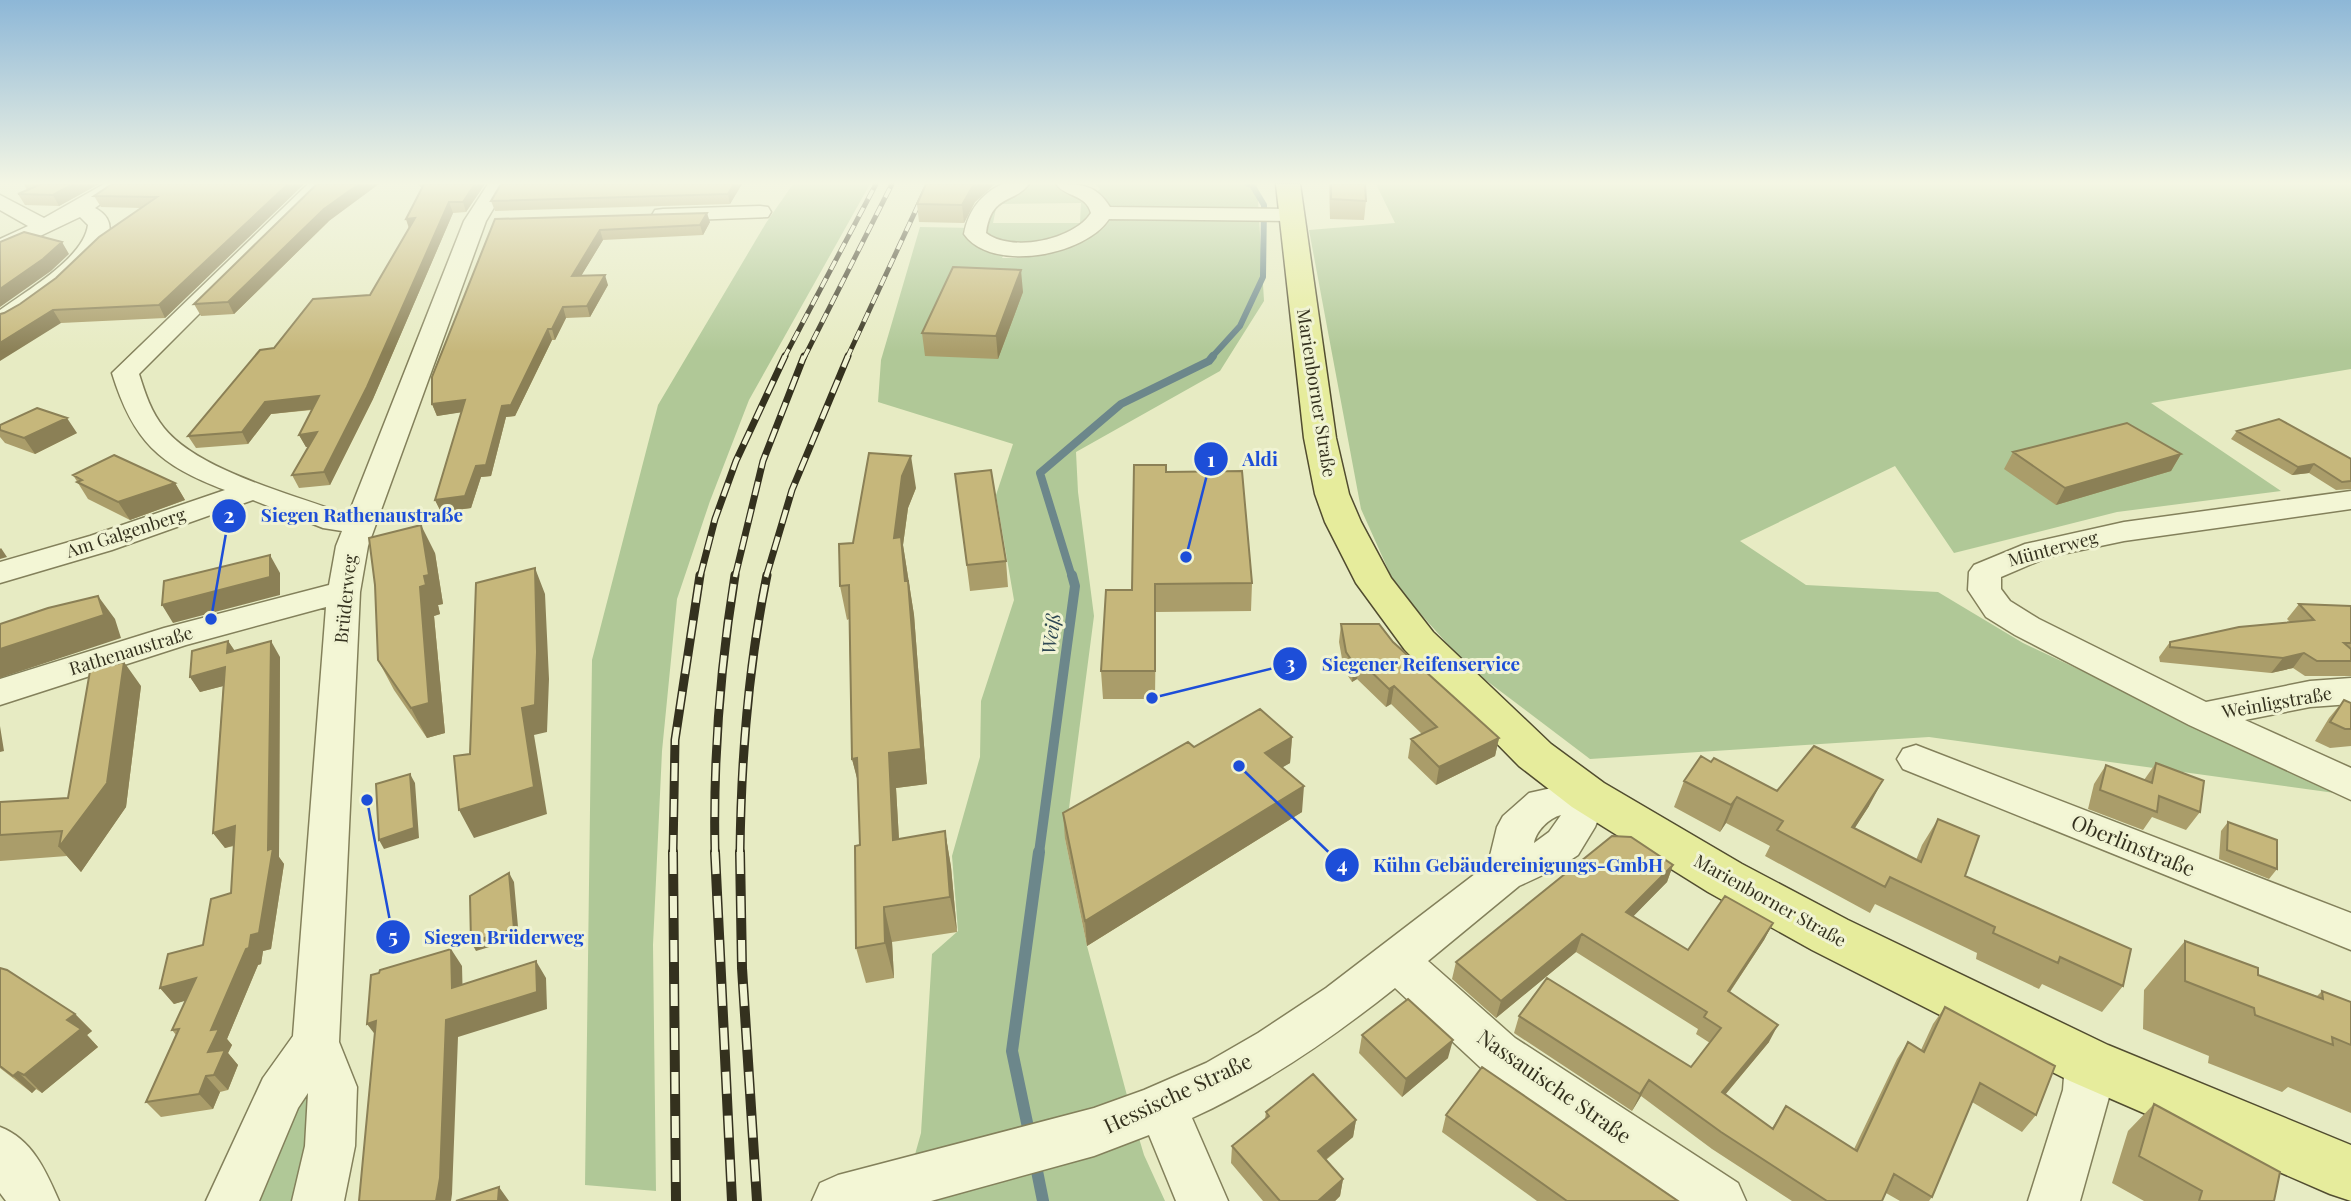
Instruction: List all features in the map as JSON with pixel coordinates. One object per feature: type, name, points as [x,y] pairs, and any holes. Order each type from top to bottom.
[{"type":"main road","name":"Marienborner Straße","points":[[1290,240],[1320,438],[1332,494],[1357,552],[1401,618],[1449,674],[1535,755],[1588,795],[1725,878],[1829,935],[2089,1063],[2351,1174]]},
{"type":"street","points":[[0,248],[17,240]]},
{"type":"street","points":[[0,321],[78,262],[97,240]]},
{"type":"street","points":[[261,240],[125,373],[137,409],[155,436],[197,470],[334,521],[362,523]]},
{"type":"street","name":"Brüderweg","points":[[318,1201],[330,1146],[333,1087],[316,1042],[344,592],[352,546],[468,240]]},
{"type":"street","points":[[983,240],[991,246],[1006,250],[1046,246],[1062,240]]},
{"type":"street","name":"Am Galgenberg","points":[[0,573],[101,543],[251,491]]},
{"type":"street","name":"Münterweg","points":[[2202,716],[2027,627],[1998,609],[1984,590],[1985,572],[2005,560],[2029,552],[2156,524],[2351,500]]},
{"type":"street","name":"Rathenaustraße","points":[[0,692],[176,636],[344,592]]},
{"type":"street","name":"Weinligstraße","points":[[2202,716],[2310,694],[2351,691]]},
{"type":"street","points":[[2202,716],[2351,785]]},
{"type":"street","name":"Oberlinstraße","points":[[1916,759],[2351,932]]},
{"type":"street","name":"Hessische Straße","points":[[838,1201],[1094,1132],[1162,1106],[1238,1070],[1293,1037],[1397,961],[1507,872],[1553,853],[1578,827],[1588,795]]},
{"type":"street","name":"Nassauische Straße","points":[[1397,961],[1498,1053],[1720,1201]]},
{"type":"street","points":[[232,1201],[280,1094],[316,1042]]},
{"type":"street","points":[[2054,1201],[2087,1090],[2089,1063]]},
{"type":"street","points":[[1162,1106],[1202,1201]]},
{"type":"street","points":[[0,1151],[28,1189],[33,1201]]},
{"type":"green space","points":[[756,240],[839,240],[749,400],[710,501],[677,599],[662,751],[653,945],[656,1191],[585,1185],[592,660],[658,405]]},
{"type":"green space","points":[[916,240],[1060,240],[1006,250],[1002,258],[1025,258],[1047,254],[1079,240],[1260,240],[1264,301],[1220,371],[1076,452],[1078,492],[1094,616],[1065,839],[1087,946],[1133,1118],[1144,1155],[1165,1201],[902,1201],[921,1133],[932,954],[958,931],[952,856],[980,757],[981,701],[1014,600],[996,495],[1013,444],[878,402],[881,360]]},
{"type":"green space","points":[[1311,240],[2351,240],[2351,369],[2151,403],[2281,491],[2117,512],[1954,553],[1895,466],[1740,541],[1806,585],[1938,592],[2023,643],[2342,794],[1929,737],[1590,759],[1467,666],[1395,585],[1361,509]]},
{"type":"green space","points":[[316,1042],[318,1201],[232,1201]]},
{"type":"building","points":[[55,240],[62,242],[0,289],[0,242]]},
{"type":"building","points":[[96,240],[228,240],[159,305],[53,310],[0,343],[0,314],[20,304],[56,278]]},
{"type":"building","points":[[260,240],[292,240],[228,302],[194,304]]},
{"type":"building","points":[[402,240],[432,240],[367,387],[324,472],[292,475],[317,432],[299,435],[319,396],[265,402],[242,432],[188,436],[260,350],[274,348],[313,299],[370,295]]},
{"type":"building","points":[[487,240],[594,240],[572,276],[605,275],[587,306],[563,307],[552,329],[548,329],[511,405],[502,406],[486,465],[476,466],[465,496],[435,500],[465,400],[432,404],[432,377]]},
{"type":"building","points":[[953,267],[1021,270],[996,336],[922,333]]},
{"type":"building","points":[[37,408],[67,418],[24,438],[0,430],[0,425]]},
{"type":"building","points":[[2279,419],[2351,459],[2351,481],[2342,482],[2314,464],[2298,467],[2237,431]]},
{"type":"building","points":[[2127,423],[2181,454],[2065,488],[2013,452]]},
{"type":"building","points":[[869,453],[911,456],[902,476],[894,538],[901,537],[905,581],[908,581],[921,749],[889,753],[893,840],[945,831],[950,897],[884,907],[885,943],[856,948],[855,846],[860,845],[857,758],[852,759],[849,585],[840,586],[839,544],[853,543]]},
{"type":"building","points":[[114,455],[175,483],[118,502],[77,482],[82,480],[73,475]]},
{"type":"building","points":[[1134,465],[1166,465],[1166,472],[1242,471],[1252,583],[1155,584],[1155,671],[1101,671],[1106,590],[1132,590]]},
{"type":"building","points":[[991,470],[1006,561],[967,565],[955,474]]},
{"type":"building","points":[[421,525],[429,575],[424,576],[426,585],[420,587],[429,703],[411,708],[378,660],[375,585],[369,538]]},
{"type":"building","points":[[270,555],[270,577],[162,605],[164,581]]},
{"type":"building","points":[[535,568],[535,705],[522,708],[534,787],[459,810],[454,756],[470,754],[476,583]]},
{"type":"building","points":[[98,596],[104,615],[0,649],[0,624],[48,608]]},
{"type":"building","points":[[2299,604],[2351,606],[2351,643],[2344,643],[2351,649],[2351,661],[2317,661],[2304,653],[2283,658],[2170,647],[2170,642],[2239,627],[2314,620]]},
{"type":"building","points":[[1341,624],[1379,624],[1393,642],[1499,738],[1439,767],[1411,739],[1437,727],[1394,686],[1389,689],[1360,661],[1354,664],[1346,652]]},
{"type":"building","points":[[228,641],[227,653],[271,641],[268,850],[273,848],[259,933],[251,935],[249,948],[246,949],[211,1030],[219,1029],[208,1052],[225,1050],[214,1075],[206,1076],[199,1094],[146,1102],[179,1029],[172,1030],[196,978],[160,988],[168,954],[203,945],[211,899],[231,893],[235,826],[213,833],[225,667],[190,677],[192,651]]},
{"type":"building","points":[[124,662],[107,783],[59,847],[62,831],[0,835],[0,802],[68,798],[90,671]]},
{"type":"building","points":[[2344,700],[2351,703],[2351,729],[2330,722]]},
{"type":"building","points":[[1260,709],[1292,737],[1265,753],[1304,786],[1085,921],[1063,813],[1188,742],[1194,747]]},
{"type":"building","points":[[1814,746],[1883,780],[1852,827],[1921,862],[1938,819],[1979,836],[1965,876],[2131,949],[2123,986],[2060,957],[2058,963],[1993,933],[1995,927],[1890,877],[1885,887],[1777,830],[1783,821],[1737,797],[1731,805],[1684,781],[1701,756],[1711,762],[1714,758],[1777,791]]},
{"type":"building","points":[[2156,763],[2204,781],[2200,812],[2159,796],[2157,812],[2100,790],[2106,765],[2152,783]]},
{"type":"building","points":[[410,774],[414,828],[379,840],[376,784]]},
{"type":"building","points":[[2228,822],[2277,840],[2277,869],[2227,850]]},
{"type":"building","points":[[1612,836],[1631,837],[1673,865],[1626,912],[1688,950],[1725,896],[1773,923],[1728,991],[1778,1025],[1722,1092],[1773,1129],[1786,1106],[1857,1151],[1908,1042],[1924,1052],[1945,1007],[2055,1066],[2036,1115],[1980,1083],[1932,1197],[1894,1174],[1882,1201],[1827,1201],[1721,1132],[1649,1080],[1640,1094],[1519,1016],[1547,978],[1691,1067],[1721,1028],[1704,1017],[1707,1012],[1582,934],[1501,1001],[1456,962]]},
{"type":"building","points":[[509,873],[514,929],[471,942],[470,896]]},
{"type":"building","points":[[2185,941],[2258,968],[2258,975],[2323,999],[2322,991],[2351,1002],[2351,1045],[2332,1037],[2333,1045],[2255,1015],[2254,1008],[2185,981]]},
{"type":"building","points":[[451,949],[452,988],[536,961],[537,992],[446,1020],[440,1178],[436,1201],[359,1201],[376,1021],[367,1024],[371,975]]},
{"type":"building","points":[[0,968],[75,1014],[67,1020],[81,1029],[24,1075],[18,1072],[13,1076],[0,1066]]},
{"type":"building","points":[[1408,999],[1453,1040],[1406,1079],[1362,1035]]},
{"type":"building","points":[[1482,1067],[1678,1201],[1567,1201],[1446,1115]]},
{"type":"building","points":[[1313,1074],[1356,1120],[1318,1151],[1343,1179],[1318,1201],[1280,1201],[1232,1146],[1269,1116],[1266,1112]]},
{"type":"building","points":[[2154,1104],[2280,1172],[2274,1201],[2199,1201],[2202,1191],[2139,1156]]},
{"type":"building","points":[[499,1187],[498,1201],[456,1201]]},
{"type":"waterway","name":"Weiß","points":[[1211,358],[1240,326],[1263,277],[1264,240]]},
{"type":"waterway","name":"Weiß","points":[[1072,577],[1040,473],[1121,404],[1209,361],[1213,356]]},
{"type":"waterway","name":"Weiß","points":[[1039,853],[1075,586],[1072,575]]},
{"type":"waterway","name":"Weiß","points":[[1030,1137],[1012,1051],[1039,852]]},
{"type":"waterway","name":"Weiß","points":[[1035,1161],[1043,1201]]},
{"type":"railway","points":[[785,357],[846,240]]},
{"type":"railway","points":[[804,358],[864,240]]},
{"type":"railway","points":[[847,358],[902,240]]},
{"type":"railway","points":[[735,577],[763,461],[804,356]]},
{"type":"railway","points":[[766,577],[792,490],[848,356]]},
{"type":"railway","points":[[700,577],[715,519],[736,461],[785,357]]},
{"type":"railway","points":[[673,853],[675,740],[700,575]]},
{"type":"railway","points":[[715,852],[719,714],[735,575]]},
{"type":"railway","points":[[740,853],[747,714],[767,575]]},
{"type":"railway","points":[[715,852],[732,1201]]},
{"type":"railway","points":[[673,853],[676,1201]]},
{"type":"railway","points":[[740,853],[742,968],[757,1201]]},
{"type":"place","name":"Aldi","points":[[1186,557]]},
{"type":"place","name":"Siegen Rathenaustraße","points":[[211,619]]},
{"type":"place","name":"Siegener Reifenservice","points":[[1152,698]]},
{"type":"place","name":"Kühn Gebäudereinigungs-GmbH","points":[[1239,766]]},
{"type":"place","name":"Siegen Brüderweg","points":[[367,800]]}]
